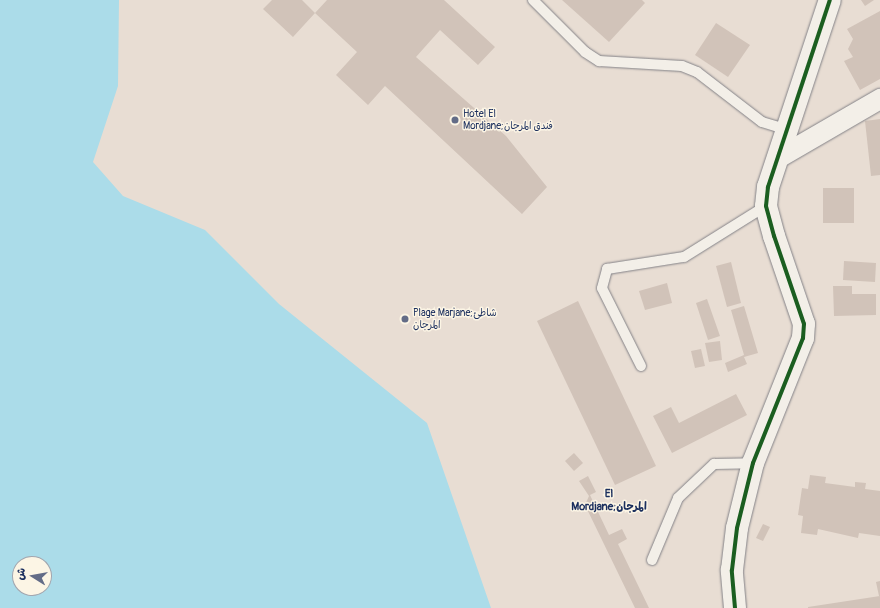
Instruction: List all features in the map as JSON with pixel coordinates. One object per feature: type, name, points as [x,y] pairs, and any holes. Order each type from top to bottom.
[{"type":"street","points":[[735,608],[734,551],[753,463],[803,338],[804,324],[766,206],[768,187],[780,157],[830,0]]},
{"type":"street","points":[[780,157],[880,99]]},
{"type":"lane","points":[[533,0],[585,52],[599,61],[682,66],[697,72],[762,122],[788,130]]},
{"type":"lane","points":[[641,366],[602,288],[608,269],[615,265],[684,257],[766,206]]},
{"type":"lane","points":[[652,560],[678,498],[714,464],[753,463]]},
{"type":"water","points":[[0,0],[119,0],[118,86],[93,162],[123,196],[205,230],[279,304],[427,423],[491,608],[0,608]]},
{"type":"building","points":[[272,0],[302,0],[315,13],[293,37],[263,9]]},
{"type":"building","name":"Hotel El Mordjane;فندق المرجان","points":[[327,0],[444,0],[495,47],[478,65],[440,30],[416,57],[506,136],[547,187],[522,214],[385,86],[368,105],[336,75],[357,52],[315,13]]},
{"type":"building","points":[[562,0],[642,0],[645,3],[609,42]]},
{"type":"building","points":[[861,0],[874,0],[865,6]]},
{"type":"building","points":[[880,11],[880,79],[860,90],[844,61],[853,57],[848,49],[853,39],[847,29]]},
{"type":"building","points":[[716,23],[750,45],[728,77],[695,55]]},
{"type":"building","points":[[880,119],[880,175],[871,176],[865,121]]},
{"type":"building","points":[[823,188],[854,188],[854,223],[823,223]]},
{"type":"building","points":[[844,261],[876,263],[875,282],[843,280]]},
{"type":"building","points":[[731,262],[741,303],[727,307],[716,266]]},
{"type":"building","points":[[667,283],[672,303],[645,310],[639,291]]},
{"type":"building","points":[[833,286],[852,286],[852,294],[876,294],[876,315],[834,316]]},
{"type":"building","points":[[707,299],[720,336],[708,340],[696,303]]},
{"type":"building","points":[[578,301],[656,466],[615,485],[537,321]]},
{"type":"building","points":[[744,306],[758,353],[744,357],[747,364],[728,372],[725,363],[744,355],[731,310]]},
{"type":"building","points":[[720,341],[722,360],[709,362],[705,343]]},
{"type":"building","points":[[701,349],[705,366],[695,368],[691,351]]},
{"type":"building","points":[[736,394],[747,415],[672,453],[653,416],[671,407],[679,423]]},
{"type":"building","points":[[574,453],[583,463],[574,471],[565,461]]},
{"type":"building","points":[[810,475],[826,477],[825,483],[855,487],[855,482],[866,483],[865,489],[880,491],[880,536],[859,533],[858,538],[818,529],[817,535],[801,533],[803,516],[798,515],[802,488],[808,489]]},
{"type":"building","points":[[588,476],[596,492],[590,495],[609,535],[622,529],[627,539],[618,544],[649,608],[635,608],[585,505],[589,496],[579,481]]},
{"type":"building","points":[[763,524],[770,527],[763,541],[756,538]]},
{"type":"building","points":[[880,581],[880,596],[879,596],[876,582]]},
{"type":"building","points":[[880,596],[880,608],[808,608],[808,607]]},
{"type":"cycle path","points":[[735,608],[732,570],[737,528],[753,463],[803,338],[804,324],[774,236],[766,206],[768,187],[830,0]]},
{"type":"place","name":"Hotel El Mordjane;فندق المرجان","points":[[455,120]]},
{"type":"place","name":"Plage Marjane;شاطئ المرجان","points":[[405,319]]},
{"type":"district","name":"El Mordjane;المرجان","points":[[609,501]]}]
